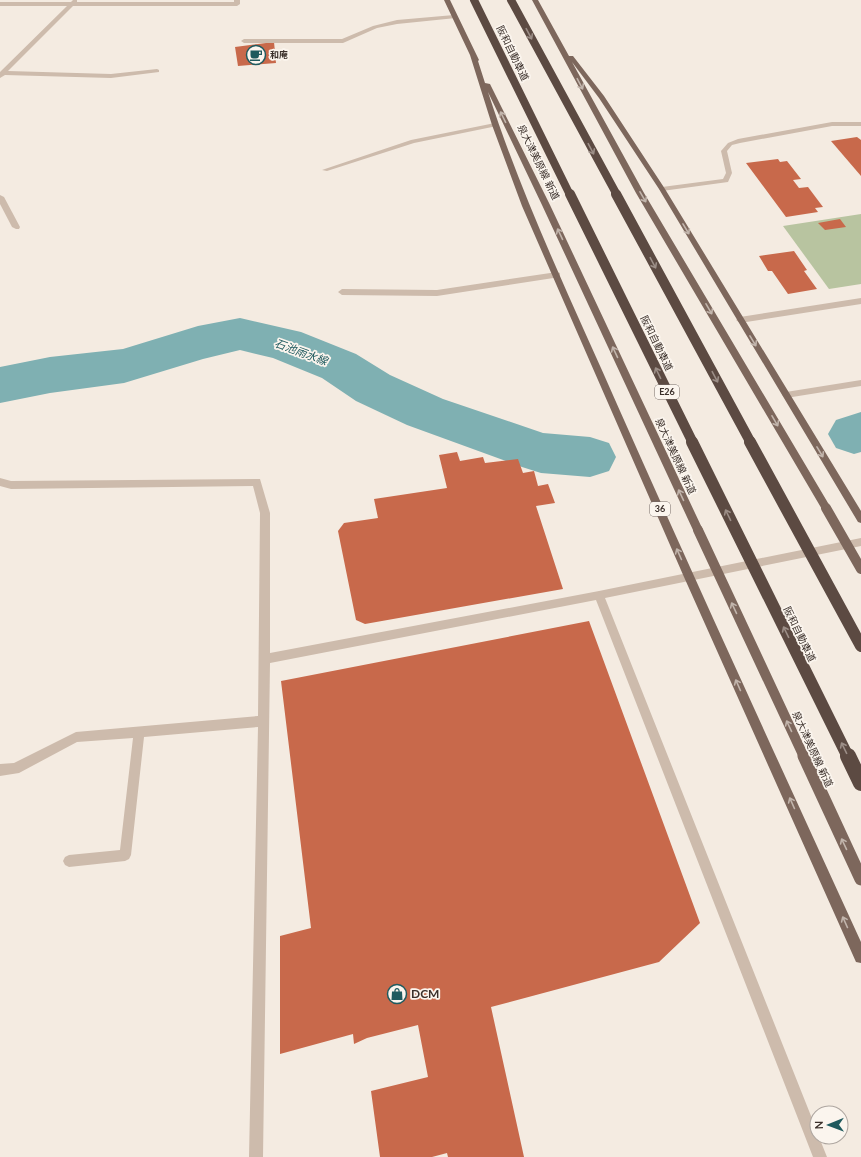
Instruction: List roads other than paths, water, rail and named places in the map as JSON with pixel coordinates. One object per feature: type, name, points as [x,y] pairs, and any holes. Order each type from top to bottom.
[{"type":"highway","name":"阪和自動車道","points":[[474,0],[861,783]]},
{"type":"highway","points":[[511,0],[861,646]]},
{"type":"main road","name":"泉大津美原線 新道","points":[[447,0],[546,205],[861,879]]},
{"type":"main road","points":[[535,0],[640,193],[861,569]]},
{"type":"main road","points":[[554,35],[602,97],[662,189],[861,519]]},
{"type":"main road","name":"36","points":[[473,55],[495,125],[526,206],[689,577],[861,958]]},
{"type":"street","points":[[0,4],[75,2],[237,4],[237,0]]},
{"type":"street","points":[[1,75],[75,2]]},
{"type":"street","points":[[244,41],[343,41],[375,27],[397,22],[454,17]]},
{"type":"street","points":[[1,75],[111,76],[157,71]]},
{"type":"street","points":[[662,189],[726,181],[729,173],[724,151],[730,144],[738,141],[768,137],[832,124],[861,124]]},
{"type":"street","points":[[324,170],[413,141],[495,125]]},
{"type":"street","points":[[0,198],[16,227]]},
{"type":"street","points":[[342,292],[437,293],[557,275]]},
{"type":"street","points":[[740,320],[861,301]]},
{"type":"street","points":[[786,395],[861,382]]},
{"type":"street","points":[[0,482],[11,485],[257,482],[265,513],[265,659],[256,1157]]},
{"type":"street","points":[[265,659],[599,595],[861,542]]},
{"type":"street","points":[[599,595],[820,1157]]},
{"type":"street","points":[[0,770],[15,769],[76,737],[263,721]]},
{"type":"street","points":[[69,861],[125,855],[140,732]]},
{"type":"waterway","name":"石池雨水線","points":[[0,385],[50,375],[124,366],[198,343],[240,334],[284,344],[312,355],[339,366],[373,388],[425,412],[541,453],[590,457]]},
{"type":"waterway","name":"石池雨水線","points":[[854,434],[861,432]]},
{"type":"place","name":"和庵","points":[[256,55]]},
{"type":"place","name":"DCM","points":[[397,994]]}]
